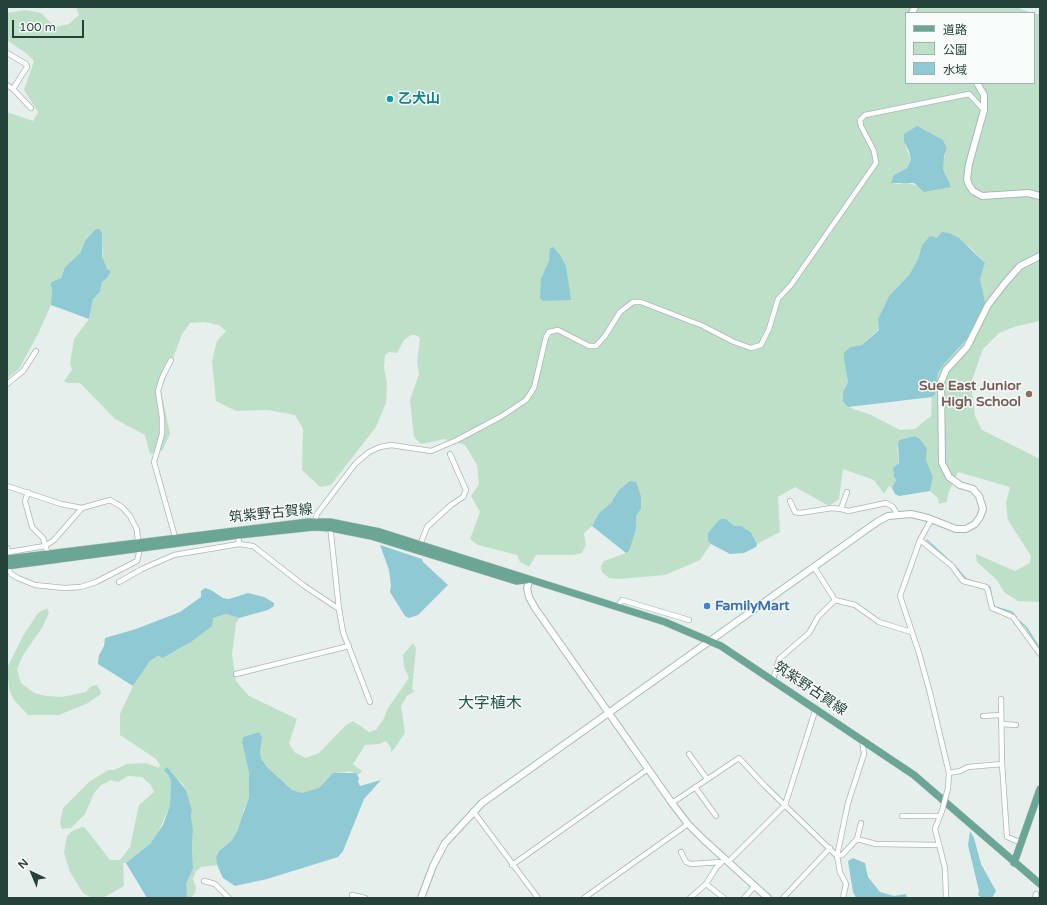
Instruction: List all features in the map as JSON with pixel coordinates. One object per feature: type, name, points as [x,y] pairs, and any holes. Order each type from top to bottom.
[{"type":"main road","name":"筑紫野古賀線","points":[[7,563],[48,554],[138,545],[175,538],[314,524],[380,532],[665,622],[710,641],[816,708],[914,775],[1040,884]]},
{"type":"main road","name":"筑紫野古賀線","points":[[330,525],[372,536],[516,581],[530,580]]},
{"type":"main road","name":"筑紫野古賀線","points":[[7,563],[238,532]]},
{"type":"main road","points":[[1014,863],[1037,807],[1040,789]]},
{"type":"street","points":[[7,53],[26,64],[26,67],[13,89]]},
{"type":"street","points":[[978,84],[984,95],[984,110],[967,173],[967,179],[973,191],[982,196],[1028,193],[1040,196]]},
{"type":"street","points":[[7,85],[13,89],[31,108]]},
{"type":"street","points":[[314,524],[317,514],[355,464],[369,452],[380,447],[392,445],[431,451],[458,440],[502,416],[526,400],[534,388],[546,337],[549,332],[558,330],[589,346],[596,346],[605,336],[620,312],[633,302],[641,302],[703,326],[734,342],[751,348],[761,345],[769,329],[778,299],[791,285],[876,163],[874,151],[861,126],[860,120],[865,115],[969,94],[984,110]]},
{"type":"street","points":[[421,898],[438,855],[445,843],[473,811],[506,785],[877,522],[888,516],[897,514],[915,515],[956,529],[966,529],[974,524],[980,517],[983,509],[979,496],[972,489],[960,485],[949,477],[942,463],[941,382],[946,370],[967,347],[988,306],[1005,282],[1020,266],[1040,256]]},
{"type":"street","points":[[7,384],[23,371],[36,351]]},
{"type":"street","points":[[171,360],[162,378],[158,391],[162,418],[162,434],[154,462],[175,538]]},
{"type":"street","points":[[420,545],[426,527],[451,505],[463,497],[466,490],[450,454]]},
{"type":"street","points":[[7,486],[61,504],[82,508],[110,500],[122,507],[130,516],[137,530],[138,545],[137,561],[96,582],[81,586],[64,588],[35,585],[11,574],[7,563]]},
{"type":"street","points":[[28,492],[25,501],[32,527],[42,538],[48,554]]},
{"type":"street","points":[[841,509],[847,492]]},
{"type":"street","points":[[790,501],[796,512],[800,513],[841,509],[848,512],[886,503],[893,507],[897,514]]},
{"type":"street","points":[[7,548],[9,552],[45,546],[54,540],[82,508]]},
{"type":"street","points":[[931,520],[920,540],[900,596],[919,653],[949,773],[948,788],[942,811],[935,829],[945,868],[946,898]]},
{"type":"street","points":[[330,525],[343,632],[370,702]]},
{"type":"street","points":[[238,532],[239,544]]},
{"type":"street","points":[[920,540],[946,561],[963,581],[986,587],[992,608],[1013,616],[1040,654]]},
{"type":"street","points":[[119,582],[142,569],[174,555],[239,544],[253,546],[303,585],[339,609]]},
{"type":"street","points":[[814,567],[835,600],[855,605],[879,622],[911,632]]},
{"type":"street","points":[[530,580],[527,588],[534,608],[672,803],[688,824],[725,861],[768,898]]},
{"type":"street","points":[[617,607],[622,600],[689,620]]},
{"type":"street","points":[[773,680],[779,659],[809,633],[818,617],[835,600]]},
{"type":"street","points":[[236,674],[349,646]]},
{"type":"street","points":[[1001,699],[1002,764],[1007,837],[1022,843]]},
{"type":"street","points":[[690,898],[706,884],[716,868],[785,805],[816,708]]},
{"type":"street","points":[[983,716],[1001,715]]},
{"type":"street","points":[[1001,724],[1016,724]]},
{"type":"street","points":[[843,898],[846,884],[840,872],[837,856],[848,803],[864,754],[862,740]]},
{"type":"street","points":[[688,754],[707,779]]},
{"type":"street","points":[[672,803],[739,758],[837,856]]},
{"type":"street","points":[[949,773],[960,771],[968,767],[1002,764]]},
{"type":"street","points":[[512,865],[648,769]]},
{"type":"street","points":[[695,787],[716,816]]},
{"type":"street","points":[[473,811],[538,898]]},
{"type":"street","points":[[902,816],[940,816]]},
{"type":"street","points":[[837,856],[842,855],[857,839],[861,823]]},
{"type":"street","points":[[584,898],[688,824]]},
{"type":"street","points":[[857,839],[876,844],[939,845]]},
{"type":"street","points":[[783,898],[830,848]]},
{"type":"street","points":[[681,852],[686,862],[691,864],[725,861]]},
{"type":"street","points":[[204,881],[215,884],[229,898]]},
{"type":"street","points":[[706,884],[724,898]]},
{"type":"street","points":[[744,898],[755,886]]},
{"type":"street","points":[[352,895],[365,898]]},
{"type":"green space","points":[[76,7],[1017,7],[1029,12],[905,12],[905,84],[1035,84],[1035,14],[1040,14],[1040,321],[1017,326],[999,333],[983,349],[971,383],[975,416],[982,430],[1040,459],[1040,602],[1018,601],[1004,592],[997,580],[977,562],[976,554],[1015,571],[1030,563],[1031,556],[1008,520],[1006,503],[1010,487],[958,472],[948,494],[947,502],[939,504],[938,498],[930,491],[933,477],[926,460],[927,449],[920,439],[915,436],[899,440],[897,450],[899,463],[893,468],[894,477],[896,480],[892,488],[889,486],[884,494],[874,480],[843,469],[839,499],[829,506],[795,487],[778,497],[780,532],[757,544],[751,532],[741,526],[734,526],[726,519],[716,523],[708,533],[708,541],[711,544],[700,560],[665,575],[619,579],[609,578],[602,572],[601,566],[604,561],[626,553],[636,529],[636,516],[641,509],[641,495],[625,487],[618,491],[611,503],[599,513],[592,526],[584,533],[586,545],[582,553],[573,555],[536,555],[529,567],[520,562],[517,555],[478,545],[470,539],[480,512],[471,496],[479,484],[477,465],[465,445],[445,439],[421,444],[414,437],[410,400],[419,374],[417,363],[420,338],[416,335],[411,335],[404,340],[397,353],[389,352],[385,355],[384,368],[387,383],[386,403],[376,427],[331,485],[320,487],[302,470],[303,429],[295,415],[268,410],[236,411],[216,401],[212,361],[217,341],[226,331],[219,325],[204,322],[190,323],[182,334],[161,390],[170,434],[162,451],[150,454],[145,435],[115,419],[80,383],[67,383],[64,381],[72,370],[70,363],[74,339],[89,319],[93,299],[100,292],[102,282],[107,278],[110,271],[103,262],[102,240],[85,241],[80,253],[65,267],[61,278],[50,285],[52,288],[51,305],[38,334],[19,369],[7,379],[7,112],[33,121],[38,112],[24,90],[34,61],[27,54],[7,40],[7,13],[25,10],[41,13],[55,27],[69,24],[79,15]],"holes":[[[904,142],[947,149],[943,161],[943,169],[946,175],[920,187],[905,182],[899,184],[892,183],[894,175],[907,168],[911,160]],[[937,238],[969,246],[985,263],[980,279],[986,306],[966,340],[938,373],[935,395],[932,397],[931,416],[915,429],[900,430],[871,415],[848,407],[843,402],[845,387],[848,382],[844,360],[850,347],[862,345],[879,329],[878,319],[889,296],[909,275],[918,259],[922,245]]]},
{"type":"green space","points":[[47,608],[49,613],[42,628],[23,655],[17,669],[21,683],[34,693],[46,696],[62,697],[86,692],[91,686],[97,685],[101,694],[88,703],[59,715],[28,715],[14,700],[9,689],[7,668],[23,636],[38,613]]},
{"type":"green space","points":[[226,614],[239,618],[236,623],[232,655],[236,681],[249,696],[297,719],[289,743],[294,752],[306,758],[319,753],[346,725],[353,721],[369,732],[376,730],[383,720],[388,708],[409,678],[404,667],[403,655],[413,643],[416,648],[412,690],[415,691],[407,696],[401,706],[405,733],[391,753],[391,748],[386,741],[379,744],[365,745],[353,764],[362,771],[358,775],[350,771],[339,773],[326,780],[319,788],[302,794],[292,790],[267,767],[261,758],[259,732],[243,737],[242,742],[249,773],[249,797],[243,812],[244,816],[232,840],[219,851],[216,857],[217,865],[201,867],[196,871],[193,879],[196,888],[195,893],[191,898],[187,898],[186,884],[193,868],[192,810],[186,790],[182,783],[164,770],[169,776],[171,782],[170,805],[158,833],[150,844],[126,863],[123,863],[124,886],[103,898],[92,898],[83,893],[70,872],[64,853],[67,836],[72,831],[82,827],[85,828],[110,860],[120,860],[130,847],[139,805],[154,792],[151,785],[142,777],[128,776],[118,782],[111,780],[101,785],[94,793],[85,814],[71,828],[62,829],[60,823],[63,808],[89,782],[108,770],[114,770],[127,764],[146,763],[159,768],[160,765],[156,759],[120,735],[120,714],[133,686],[150,661],[158,656],[163,658],[185,646],[198,636],[213,618]]},
{"type":"water","points":[[917,126],[943,140],[947,149],[944,156],[943,169],[951,187],[924,192],[914,183],[891,183],[894,175],[907,168],[911,160],[909,151],[904,142],[904,134]]},
{"type":"water","points":[[96,229],[100,229],[102,234],[102,256],[107,269],[111,271],[107,278],[102,282],[100,292],[93,299],[89,319],[51,305],[52,288],[50,285],[52,282],[61,278],[65,267],[80,253],[85,241]]},
{"type":"water","points":[[942,232],[949,233],[959,238],[985,263],[980,279],[986,306],[966,340],[938,373],[935,395],[932,397],[848,407],[843,402],[843,392],[848,382],[844,353],[850,347],[862,345],[879,330],[878,319],[889,296],[909,275],[918,259],[922,245],[930,236],[937,238]]},
{"type":"water","points":[[553,247],[560,255],[566,266],[571,300],[543,301],[540,298],[541,279],[549,261],[550,248]]},
{"type":"water","points":[[915,436],[920,439],[927,449],[926,460],[933,477],[930,491],[899,496],[895,494],[892,488],[896,480],[894,477],[893,468],[899,463],[899,440]]},
{"type":"water","points":[[630,481],[636,482],[638,487],[641,496],[641,509],[636,516],[636,529],[629,551],[626,553],[592,526],[599,513],[611,503],[618,491]]},
{"type":"water","points":[[721,519],[726,519],[734,526],[741,526],[751,532],[757,544],[756,547],[744,553],[730,554],[711,544],[708,541],[708,533]]},
{"type":"water","points":[[380,545],[422,559],[423,562],[448,585],[418,615],[409,618],[405,616],[390,592],[391,586],[389,570]]},
{"type":"water","points":[[205,588],[223,598],[229,599],[248,593],[264,597],[274,603],[274,606],[268,610],[239,618],[226,614],[213,618],[212,626],[191,642],[163,658],[158,656],[150,661],[133,686],[98,664],[99,655],[104,646],[105,638],[136,629],[180,612],[201,597],[201,591]]},
{"type":"water","points":[[259,732],[262,737],[260,752],[261,758],[267,767],[292,790],[302,793],[319,788],[333,773],[356,773],[359,778],[358,782],[360,786],[381,780],[364,799],[343,851],[338,857],[267,879],[235,886],[223,878],[217,865],[216,857],[219,851],[232,840],[238,829],[249,797],[249,773],[242,742],[243,737]]},
{"type":"water","points":[[167,767],[186,790],[192,810],[193,868],[186,884],[187,898],[147,898],[126,863],[150,844],[163,825],[170,805],[171,782],[169,776],[164,770]]},
{"type":"water","points":[[970,831],[974,838],[981,864],[996,891],[992,898],[982,898],[978,895],[979,891],[968,845]]},
{"type":"water","points":[[853,858],[865,863],[868,877],[880,892],[894,896],[906,894],[907,898],[856,898],[853,892],[848,861]]},
{"type":"waterway","points":[[927,540],[954,565],[966,579],[990,587],[992,600]]},
{"type":"waterway","points":[[993,603],[995,607],[1012,612],[1016,617]]},
{"type":"waterway","points":[[1018,620],[1026,627],[1040,649]]},
{"type":"place","name":"乙犬山","points":[[390,99]]},
{"type":"place","name":"Sue East Junior High School","points":[[1029,394]]},
{"type":"place","name":"FamilyMart","points":[[707,606]]},
{"type":"district","name":"大字植木","points":[[490,704]]}]
